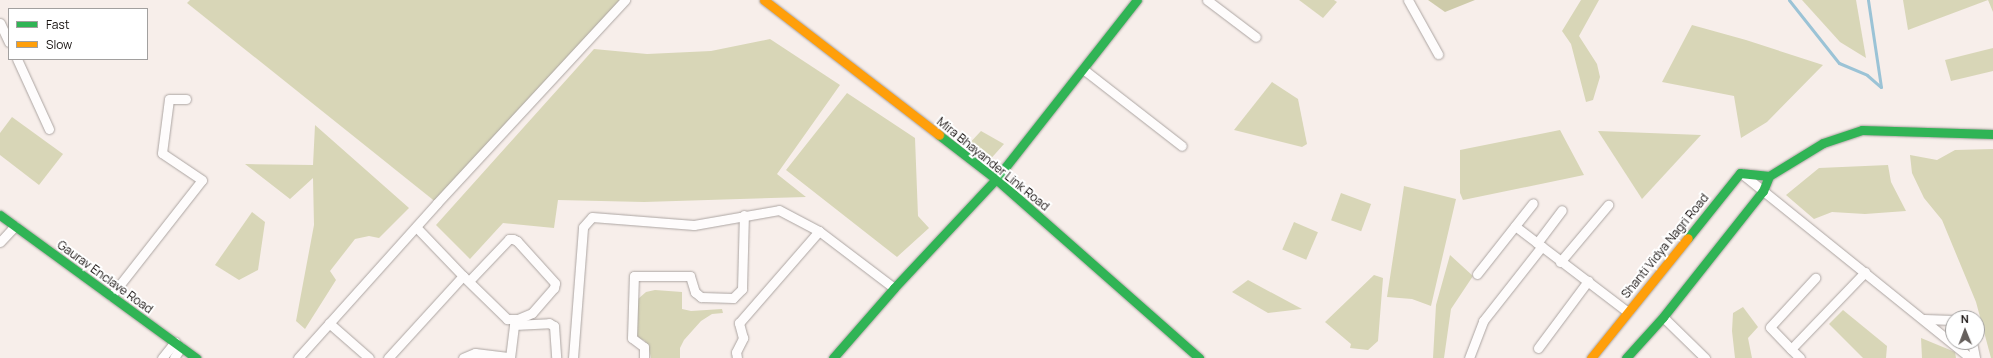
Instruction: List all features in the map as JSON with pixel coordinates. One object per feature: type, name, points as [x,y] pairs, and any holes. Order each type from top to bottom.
[{"type":"street","points":[[298,358],[416,227],[625,0]]},
{"type":"street","name":"Mira Bhayander Link Road","points":[[764,0],[996,179],[1199,358]]},
{"type":"street","points":[[833,358],[894,288],[996,179],[1137,0]]},
{"type":"street","points":[[1207,0],[1256,37]]},
{"type":"street","points":[[1408,0],[1438,54]]},
{"type":"street","points":[[0,22],[8,40]]},
{"type":"street","points":[[17,60],[49,129]]},
{"type":"street","points":[[1083,69],[1182,146]]},
{"type":"street","points":[[111,296],[202,180],[162,153],[169,99],[186,99]]},
{"type":"street","points":[[1740,173],[1769,176],[1823,143],[1862,130],[1909,130],[1993,134]]},
{"type":"street","points":[[1740,173],[1924,318],[1970,358]]},
{"type":"street","name":"Shanti Vidya Nagri Road","points":[[1591,358],[1740,173]]},
{"type":"street","points":[[1626,358],[1663,317],[1764,191],[1769,176]]},
{"type":"street","points":[[1477,274],[1533,203]]},
{"type":"street","points":[[1560,262],[1608,205]]},
{"type":"street","points":[[573,358],[583,228],[592,217],[694,225],[779,210],[819,231],[894,288]]},
{"type":"street","points":[[1469,358],[1483,321],[1562,210]]},
{"type":"street","name":"Gaurav Enclave Road","points":[[0,215],[196,358]]},
{"type":"street","points":[[644,358],[644,347],[632,338],[634,276],[690,276],[695,292],[701,298],[733,298],[742,289],[744,215]]},
{"type":"street","points":[[0,242],[15,226]]},
{"type":"street","points":[[1515,226],[1560,262],[1628,312]]},
{"type":"street","points":[[388,358],[466,278],[509,239],[517,240],[556,283],[554,288],[532,313],[513,320],[503,317],[466,278],[416,227]]},
{"type":"street","points":[[737,358],[736,352],[743,338],[739,323],[819,231]]},
{"type":"street","points":[[1791,349],[1865,272]]},
{"type":"street","points":[[1800,358],[1770,327],[1815,278]]},
{"type":"street","points":[[1538,348],[1588,282]]},
{"type":"street","points":[[1663,317],[1705,358]]},
{"type":"street","points":[[1924,318],[1945,319]]},
{"type":"street","points":[[329,323],[369,358]]},
{"type":"street","points":[[463,358],[474,353],[510,358],[514,325],[549,323],[554,326],[556,358]]},
{"type":"street","points":[[162,358],[178,344]]},
{"type":"street","points":[[174,358],[178,344]]},
{"type":"shaded area","points":[[190,0],[624,0],[437,203],[187,3]]},
{"type":"shaded area","points":[[1299,0],[1334,0],[1337,2],[1323,18]]},
{"type":"shaded area","points":[[1428,0],[1475,0],[1445,12]]},
{"type":"shaded area","points":[[1581,0],[1599,0],[1579,36],[1597,64],[1600,77],[1593,100],[1586,102],[1571,44],[1562,31]]},
{"type":"shaded area","points":[[1802,0],[1856,0],[1866,58],[1840,42]]},
{"type":"shaded area","points":[[1903,0],[1988,0],[1908,30]]},
{"type":"shaded area","points":[[1988,0],[1993,0],[1993,12]]},
{"type":"shaded area","points":[[1692,25],[1746,40],[1823,65],[1767,122],[1741,138],[1734,96],[1662,82]]},
{"type":"shaded area","points":[[770,39],[840,85],[777,174],[806,197],[644,202],[558,200],[554,228],[503,223],[470,259],[436,225],[594,49],[647,54],[711,51]]},
{"type":"shaded area","points":[[1993,48],[1993,71],[1951,81],[1945,60]]},
{"type":"shaded area","points":[[1272,82],[1298,99],[1307,144],[1302,147],[1234,130]]},
{"type":"shaded area","points":[[847,93],[915,138],[918,216],[929,228],[897,257],[786,170]]},
{"type":"shaded area","points":[[12,117],[63,154],[39,185],[0,155],[0,133]]},
{"type":"shaded area","points":[[315,125],[409,208],[379,238],[369,236],[355,239],[330,271],[336,280],[305,329],[296,321],[314,225],[313,178],[290,199],[245,164],[313,165]]},
{"type":"shaded area","points":[[1560,130],[1584,175],[1463,200],[1460,193],[1460,150]]},
{"type":"shaded area","points":[[981,131],[1004,144],[987,163],[965,148]]},
{"type":"shaded area","points":[[1598,131],[1701,135],[1642,199]]},
{"type":"shaded area","points":[[1993,149],[1993,358],[1991,358],[1985,336],[1985,310],[1978,310],[1942,220],[1924,198],[1912,173],[1910,155],[1937,160],[1955,150]]},
{"type":"shaded area","points":[[1888,165],[1891,182],[1906,211],[1865,214],[1832,212],[1814,219],[1786,195],[1819,168]]},
{"type":"shaded area","points":[[1404,186],[1456,199],[1431,306],[1412,299],[1387,297]]},
{"type":"shaded area","points":[[1341,193],[1371,204],[1361,231],[1331,220]]},
{"type":"shaded area","points":[[252,212],[265,222],[258,270],[239,280],[215,265]]},
{"type":"shaded area","points":[[1294,222],[1318,232],[1306,260],[1282,250]]},
{"type":"shaded area","points":[[1450,255],[1473,276],[1451,309],[1444,358],[1433,358],[1436,305]]},
{"type":"shaded area","points":[[1374,275],[1383,278],[1378,341],[1368,350],[1350,348],[1351,344],[1325,322]]},
{"type":"shaded area","points":[[1248,280],[1302,309],[1268,313],[1232,292]]},
{"type":"shaded area","points":[[655,290],[682,292],[682,309],[691,311],[722,309],[723,313],[712,314],[701,321],[684,340],[680,348],[680,358],[651,358],[648,345],[644,340],[636,339],[634,310],[638,299],[646,292]]},
{"type":"shaded area","points":[[1743,307],[1758,327],[1748,338],[1752,358],[1735,358],[1732,331],[1733,313]]},
{"type":"shaded area","points":[[1843,310],[1887,346],[1886,358],[1863,358],[1829,324]]},
{"type":"shaded area","points":[[1921,338],[1945,348],[1945,350],[1955,352],[1956,358],[1922,358]]},
{"type":"waterway","points":[[1789,0],[1839,63],[1867,75],[1881,87],[1868,0]]},
{"type":"traffic: fast","points":[[833,358],[894,288],[996,179],[1137,0]]},
{"type":"traffic: fast","points":[[1769,176],[1823,143],[1862,130],[1993,134]]},
{"type":"traffic: fast","points":[[939,135],[996,179],[1199,358]]},
{"type":"traffic: fast","points":[[1626,358],[1663,317],[1763,191],[1769,176],[1740,173],[1688,238]]},
{"type":"traffic: fast","points":[[0,215],[196,358]]},
{"type":"traffic: slow","points":[[764,0],[939,135]]},
{"type":"traffic: slow","points":[[1591,358],[1688,238]]}]
